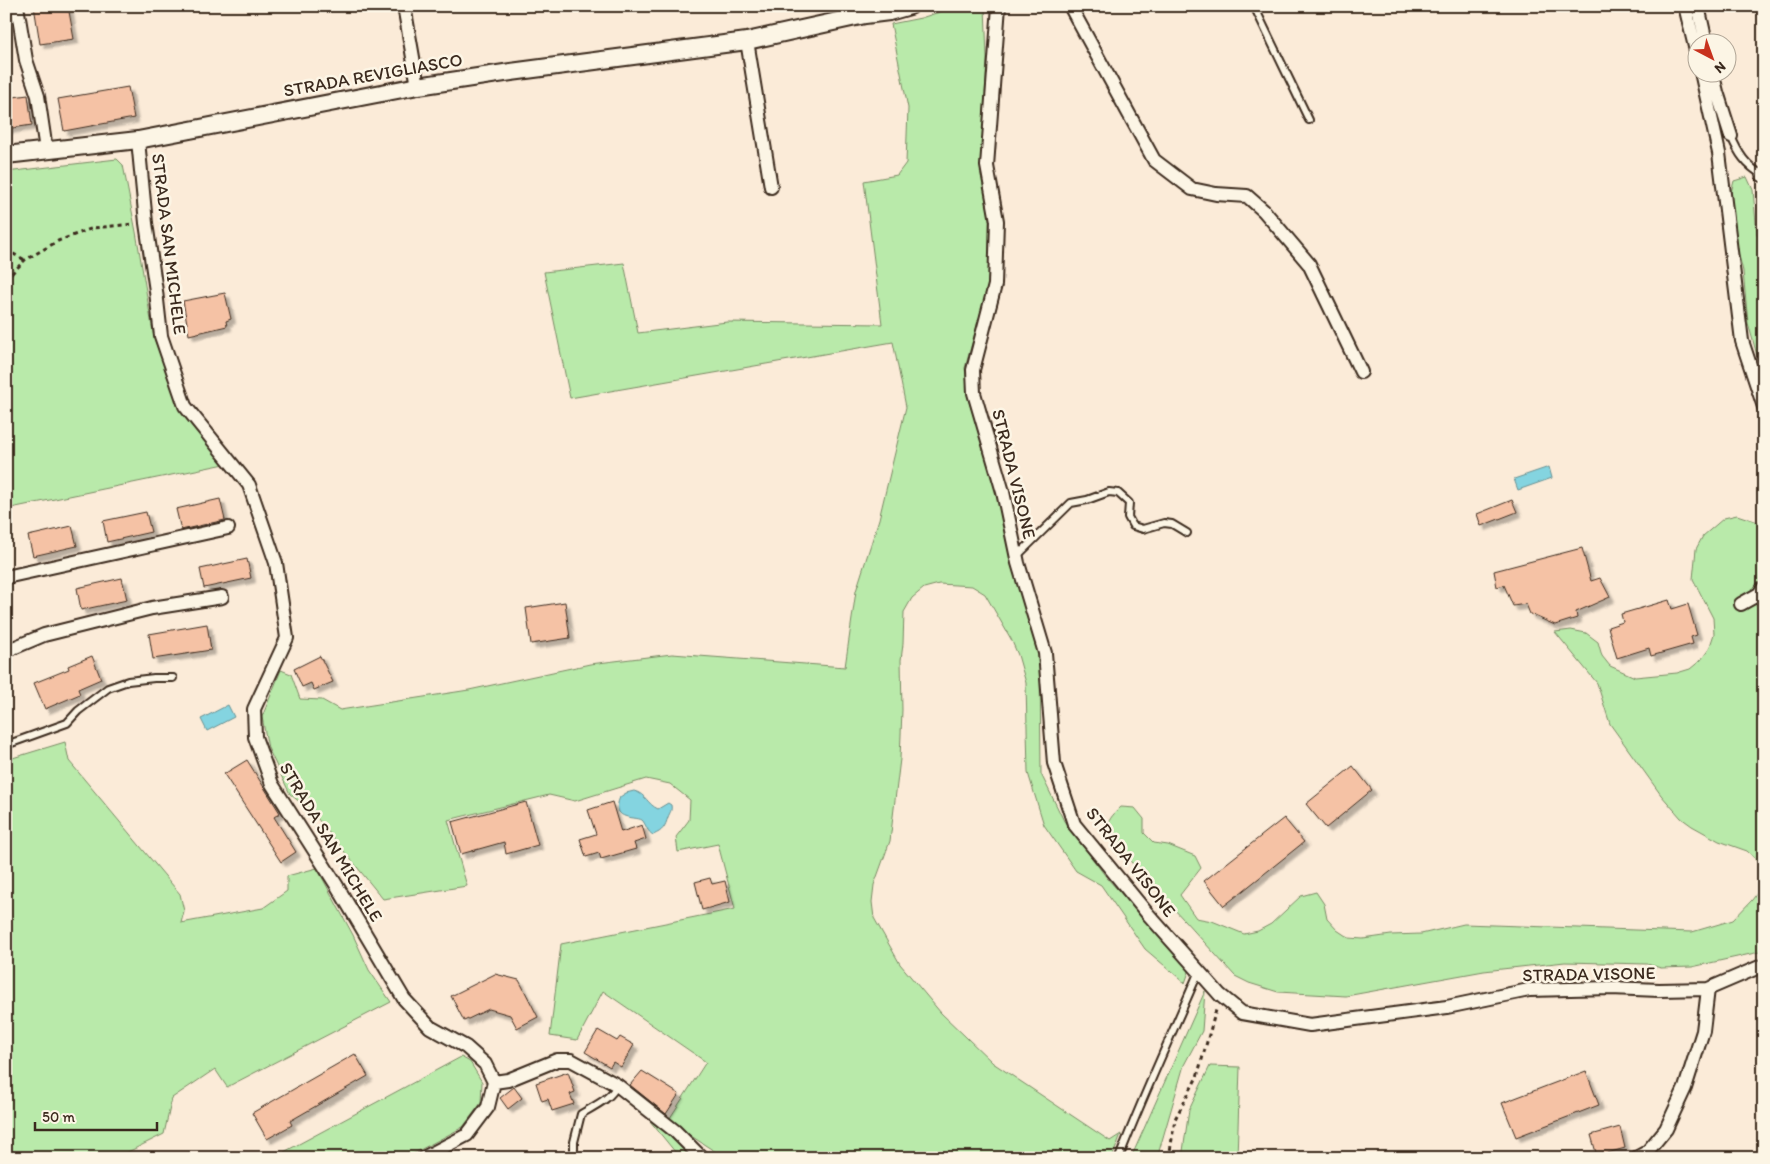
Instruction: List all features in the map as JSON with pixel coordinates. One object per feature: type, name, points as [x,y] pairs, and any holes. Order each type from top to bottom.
[{"type":"street","points":[[17,6],[26,60],[38,96],[46,150]]},
{"type":"street","points":[[404,6],[418,86]]},
{"type":"street","name":"STRADA REVIGLIASCO","points":[[6,155],[138,140],[418,86],[747,41],[863,11],[889,12],[910,6]]},
{"type":"street","name":"STRADA VISONE","points":[[999,6],[988,166],[997,221],[995,285],[973,370],[974,393],[1003,492],[1017,556],[1045,653],[1054,763],[1074,824],[1147,913],[1220,995],[1242,1013],[1310,1025],[1447,1007],[1528,990],[1611,988],[1659,990],[1708,989],[1764,965]]},
{"type":"street","points":[[1070,6],[1154,160],[1192,189],[1216,194],[1247,196],[1264,211],[1309,264],[1361,372]]},
{"type":"street","points":[[1685,6],[1691,32]]},
{"type":"street","points":[[1698,6],[1704,32]]},
{"type":"street","points":[[747,41],[771,187]]},
{"type":"street","points":[[1703,82],[1719,153],[1742,341],[1764,407]]},
{"type":"street","points":[[1714,82],[1731,136]]},
{"type":"street","name":"STRADA SAN MICHELE","points":[[138,140],[146,223],[161,336],[185,406],[249,485],[276,563],[287,638],[254,709],[254,737],[272,784],[337,886],[404,999],[430,1027],[466,1048],[485,1064],[494,1082]]},
{"type":"street","points":[[6,577],[228,528]]},
{"type":"street","points":[[1741,604],[1759,594],[1764,588]]},
{"type":"street","points":[[6,651],[44,635],[152,608],[222,596]]},
{"type":"street","points":[[1636,1158],[1647,1152],[1666,1129],[1685,1088],[1703,1031],[1708,989]]},
{"type":"street","points":[[423,1158],[467,1136],[488,1107],[494,1082],[508,1080],[556,1060],[571,1060],[617,1084],[675,1131],[702,1158]]},
{"type":"lane","points":[[1254,6],[1309,120]]},
{"type":"lane","points":[[1731,136],[1736,149],[1746,163],[1763,175]]},
{"type":"lane","points":[[1017,556],[1071,503],[1087,500],[1109,492],[1118,492],[1129,503],[1128,517],[1133,526],[1143,529],[1164,523],[1172,524],[1188,533]]},
{"type":"lane","points":[[6,745],[67,723],[78,711],[108,688],[128,681],[173,678]]},
{"type":"lane","points":[[1119,1158],[1141,1101],[1199,970]]},
{"type":"lane","points":[[574,1158],[574,1142],[581,1114],[614,1092],[617,1084]]},
{"type":"path","points":[[6,279],[25,260],[58,241],[93,228],[146,223]]},
{"type":"path","points":[[6,250],[25,260]]},
{"type":"path","points":[[1169,1158],[1175,1119],[1197,1077],[1220,995]]},
{"type":"green space","points":[[958,6],[985,6],[987,58],[981,167],[989,214],[989,283],[965,368],[969,402],[1000,500],[1013,559],[1040,659],[1041,774],[1064,821],[1107,878],[1190,969],[1185,983],[1145,949],[1101,885],[1076,871],[1044,825],[1028,773],[1026,683],[1011,639],[985,594],[972,586],[939,584],[924,588],[912,598],[904,612],[901,660],[902,710],[900,759],[890,841],[874,885],[872,902],[874,918],[900,964],[941,1013],[993,1063],[1110,1141],[1121,1134],[1112,1158],[725,1158],[668,1121],[706,1062],[603,991],[577,1040],[550,1036],[561,944],[735,909],[718,844],[678,852],[676,837],[689,820],[690,800],[670,784],[646,779],[575,801],[549,795],[448,820],[467,886],[383,899],[313,813],[290,794],[268,748],[262,717],[281,670],[291,674],[300,699],[322,700],[340,710],[469,690],[590,664],[672,654],[845,667],[856,591],[879,519],[906,407],[893,342],[570,398],[544,272],[624,263],[638,333],[727,322],[882,324],[864,181],[897,175],[906,163],[908,108],[891,24],[921,18]]},
{"type":"green space","points":[[117,159],[123,165],[154,338],[180,410],[225,464],[6,509],[6,172]]},
{"type":"green space","points":[[1747,177],[1753,190],[1757,234],[1764,245],[1764,380],[1748,323],[1743,271],[1731,225],[1730,196],[1734,181]]},
{"type":"green space","points":[[1737,515],[1764,524],[1764,951],[1692,967],[1661,968],[1647,964],[1565,962],[1484,971],[1346,996],[1278,992],[1249,983],[1235,976],[1112,841],[1108,831],[1110,819],[1121,807],[1135,808],[1144,819],[1144,833],[1154,843],[1168,845],[1195,856],[1201,868],[1180,895],[1196,918],[1212,921],[1244,934],[1258,931],[1271,924],[1301,896],[1316,892],[1324,904],[1327,919],[1337,930],[1349,938],[1363,939],[1391,935],[1421,934],[1464,924],[1692,932],[1733,920],[1761,888],[1763,874],[1758,861],[1747,851],[1719,841],[1681,818],[1661,795],[1610,724],[1597,683],[1555,632],[1571,630],[1586,633],[1598,642],[1602,656],[1610,666],[1635,677],[1677,673],[1690,669],[1701,660],[1709,649],[1714,634],[1713,618],[1693,579],[1696,549],[1703,536],[1724,518]]},
{"type":"green space","points":[[65,742],[69,761],[180,894],[184,911],[181,923],[263,908],[287,891],[287,876],[317,868],[353,935],[369,970],[391,1002],[227,1087],[215,1069],[172,1098],[164,1134],[116,1158],[6,1158],[6,760]]},
{"type":"green space","points":[[1205,991],[1202,1031],[1184,1065],[1157,1158],[1131,1158]]},
{"type":"green space","points":[[461,1057],[470,1062],[482,1082],[481,1103],[463,1127],[405,1158],[287,1158],[284,1152]]},
{"type":"green space","points":[[1210,1066],[1240,1067],[1237,1158],[1182,1158],[1189,1110]]},
{"type":"green space","points":[[647,1113],[695,1158],[680,1158],[650,1121]]},
{"type":"water","points":[[1549,467],[1552,478],[1518,490],[1514,479]]},
{"type":"water","points":[[228,705],[234,717],[207,731],[201,719]]},
{"type":"water","points":[[634,791],[641,794],[658,809],[668,803],[671,805],[665,826],[653,835],[643,821],[621,814],[618,811],[620,797]]},
{"type":"building","points":[[34,6],[68,6],[74,39],[40,44]]},
{"type":"building","points":[[128,87],[134,118],[64,131],[58,99]]},
{"type":"building","points":[[28,95],[32,125],[6,129],[6,98]]},
{"type":"building","points":[[225,293],[231,319],[226,321],[227,326],[189,335],[183,301]]},
{"type":"building","points":[[220,499],[225,520],[181,530],[176,509]]},
{"type":"building","points":[[1512,500],[1517,512],[1481,526],[1477,514]]},
{"type":"building","points":[[146,512],[151,532],[107,542],[103,521]]},
{"type":"building","points":[[72,526],[77,546],[33,556],[28,536]]},
{"type":"building","points":[[1582,548],[1591,581],[1600,578],[1610,597],[1576,612],[1577,618],[1555,625],[1530,614],[1526,604],[1513,606],[1504,585],[1497,587],[1494,571]]},
{"type":"building","points":[[247,559],[251,578],[204,588],[200,569]]},
{"type":"building","points":[[122,578],[127,600],[81,610],[77,588]]},
{"type":"building","points":[[1669,600],[1672,609],[1688,604],[1697,635],[1691,637],[1693,644],[1651,656],[1649,648],[1617,658],[1608,627],[1623,622],[1621,614]]},
{"type":"building","points":[[565,602],[570,638],[531,644],[526,608]]},
{"type":"building","points":[[207,624],[211,650],[153,659],[149,634]]},
{"type":"building","points":[[92,656],[101,679],[78,689],[80,694],[45,709],[34,683],[69,669],[68,666]]},
{"type":"building","points":[[320,656],[333,682],[314,690],[311,683],[302,687],[294,669]]},
{"type":"building","points":[[247,760],[280,813],[274,817],[296,852],[281,862],[224,774]]},
{"type":"building","points":[[1353,766],[1372,790],[1326,828],[1306,804]]},
{"type":"building","points":[[526,802],[538,845],[506,854],[504,842],[461,854],[452,822]]},
{"type":"building","points":[[612,802],[621,832],[642,825],[646,839],[634,843],[636,849],[601,859],[599,853],[586,857],[580,839],[596,834],[588,810]]},
{"type":"building","points":[[1284,818],[1304,842],[1224,906],[1204,881]]},
{"type":"building","points":[[710,878],[712,884],[725,881],[730,902],[702,910],[695,882]]},
{"type":"building","points":[[495,974],[519,980],[538,1017],[517,1028],[510,1015],[489,1009],[464,1021],[451,996]]},
{"type":"building","points":[[598,1030],[617,1041],[620,1037],[634,1045],[621,1067],[613,1062],[610,1067],[585,1052]]},
{"type":"building","points":[[355,1054],[368,1076],[290,1121],[292,1125],[267,1139],[252,1113]]},
{"type":"building","points":[[642,1071],[679,1094],[666,1114],[630,1085]]},
{"type":"building","points":[[1586,1071],[1599,1105],[1516,1137],[1502,1103]]},
{"type":"building","points":[[568,1072],[575,1092],[570,1094],[574,1104],[552,1111],[548,1099],[542,1101],[536,1083]]},
{"type":"building","points":[[514,1087],[522,1098],[508,1109],[500,1098]]},
{"type":"building","points":[[1620,1127],[1625,1148],[1597,1156],[1591,1135]]}]
